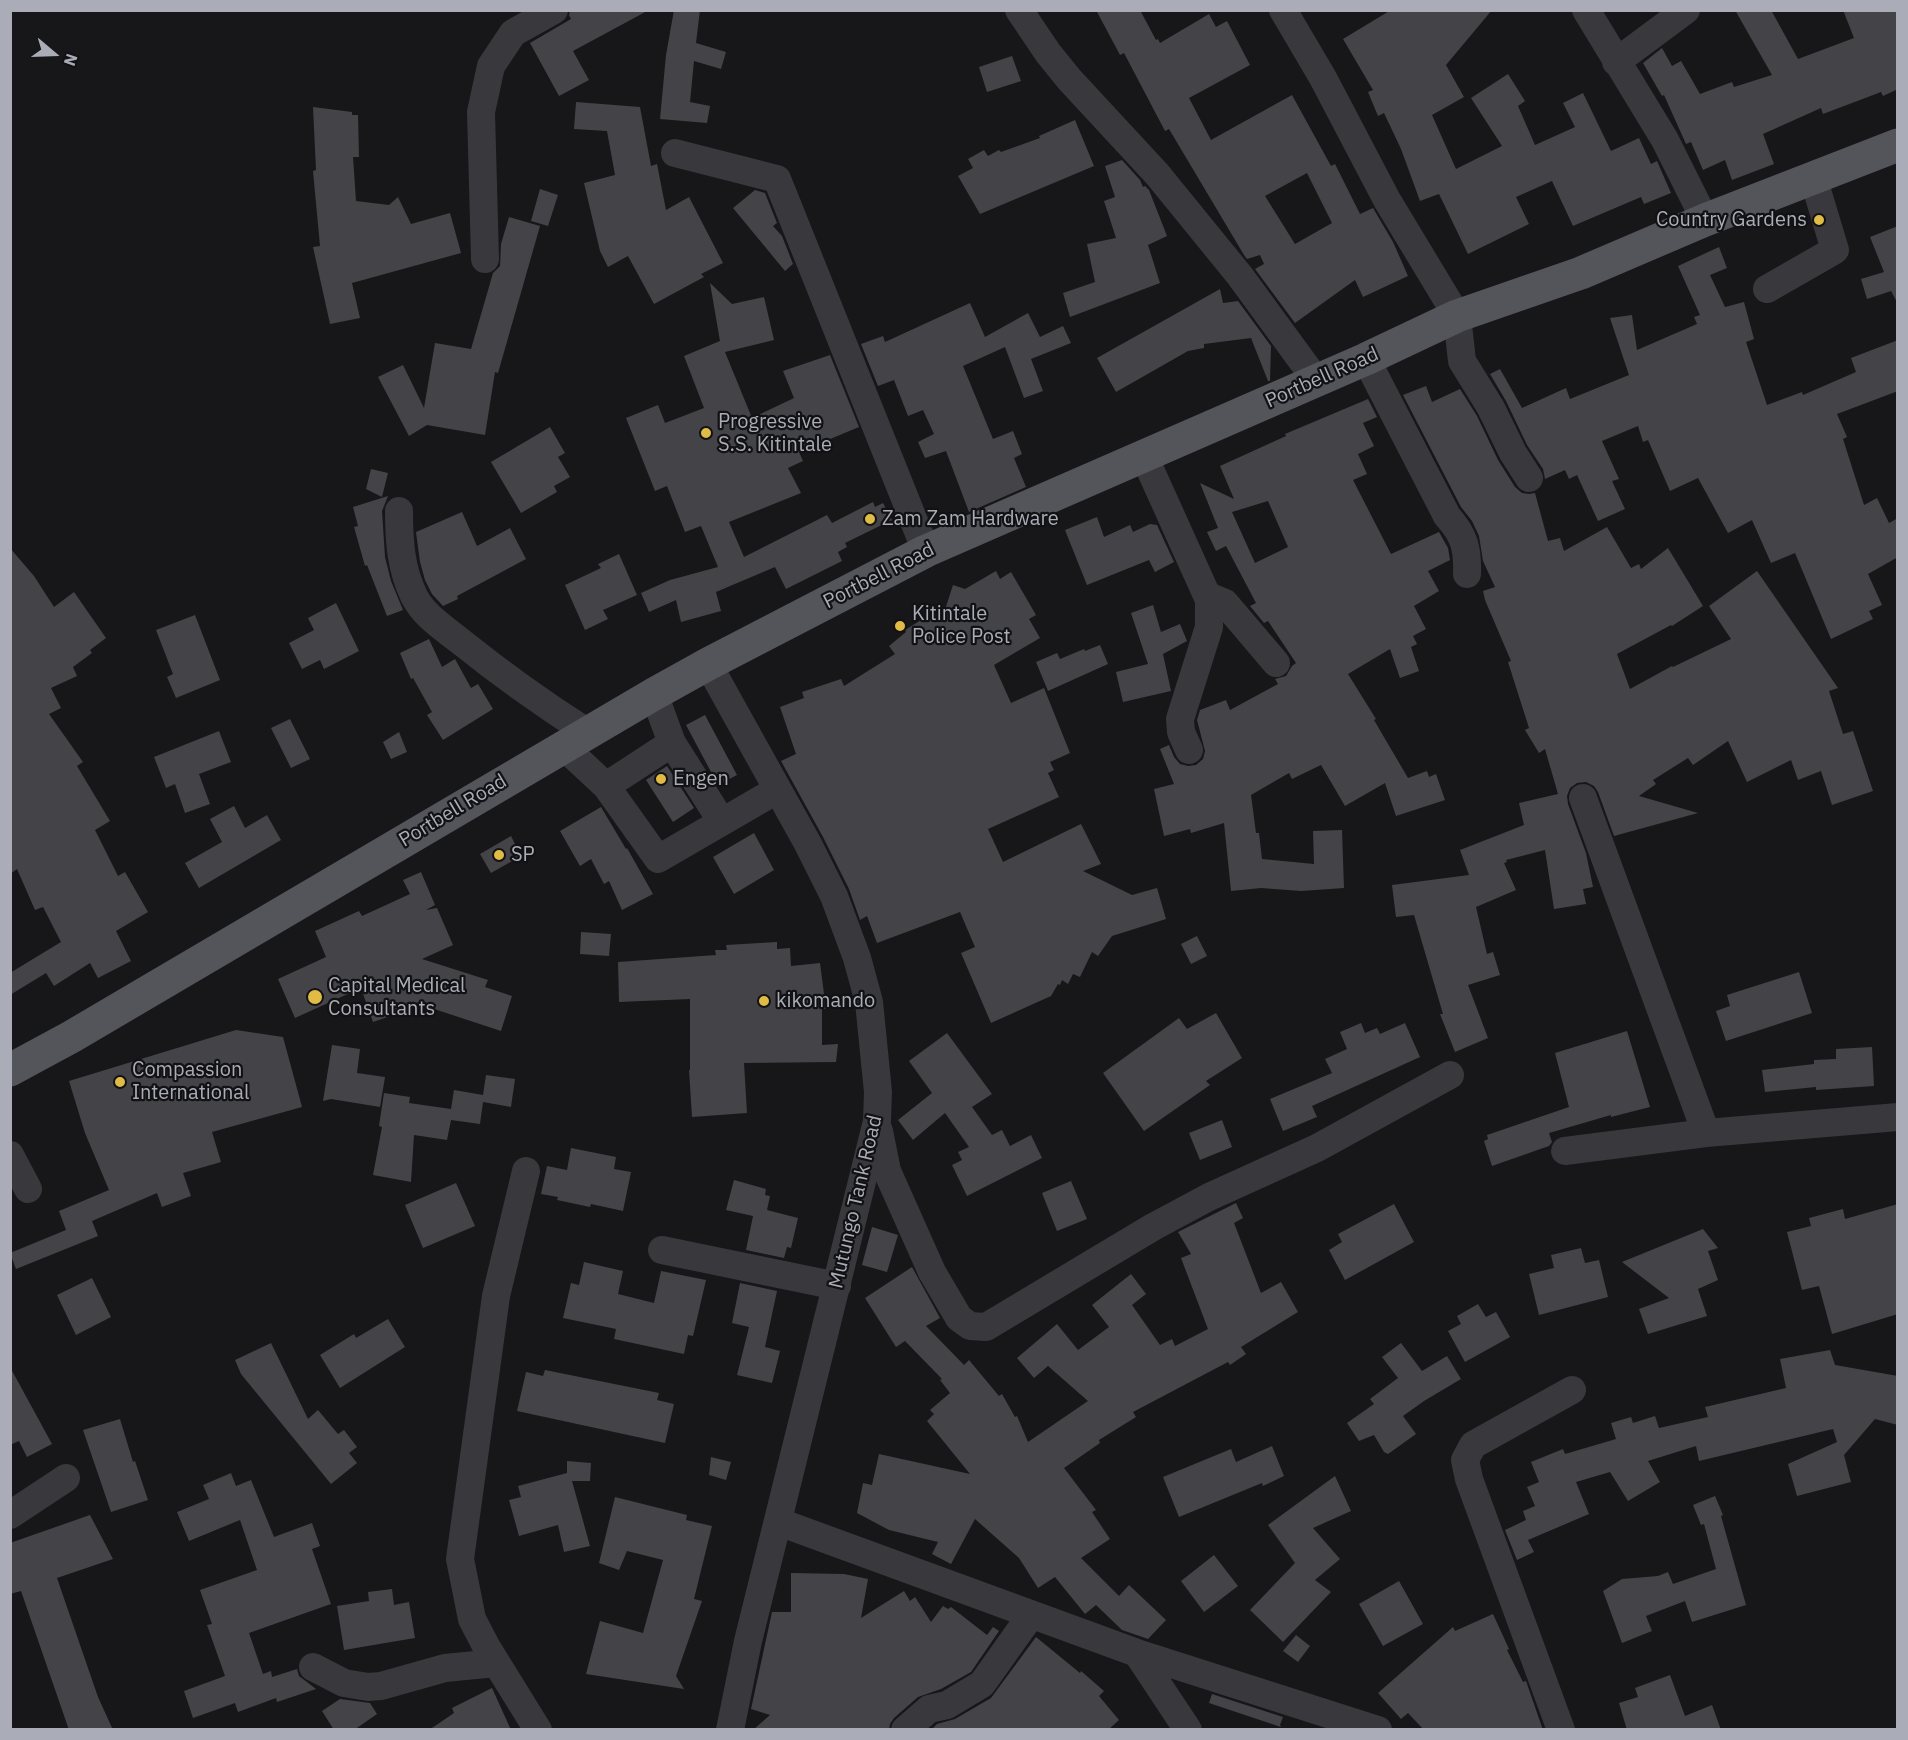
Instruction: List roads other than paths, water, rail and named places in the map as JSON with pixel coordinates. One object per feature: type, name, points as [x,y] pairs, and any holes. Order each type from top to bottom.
[{"type":"main road","name":"Portbell Road","points":[[10,1071],[654,694],[926,551],[1366,359],[1457,316],[1581,273],[1705,220],[1898,145]]},
{"type":"street","points":[[485,259],[481,112],[491,66],[513,33],[554,10]]},
{"type":"street","points":[[1019,10],[1048,54],[1157,174],[1240,276],[1316,380]]},
{"type":"street","points":[[1283,10],[1323,78],[1387,200],[1457,316],[1461,361],[1491,408],[1513,453],[1529,478]]},
{"type":"street","points":[[1586,10],[1665,140],[1705,220]]},
{"type":"street","points":[[1616,62],[1686,10]]},
{"type":"street","points":[[675,153],[777,179],[926,551]]},
{"type":"street","points":[[1767,289],[1835,249],[1813,177]]},
{"type":"street","points":[[1366,359],[1447,516],[1459,529],[1468,553],[1467,574]]},
{"type":"street","points":[[1144,456],[1208,596],[1209,627],[1180,719],[1181,732],[1189,750]]},
{"type":"street","points":[[399,511],[399,551],[415,599],[429,616],[525,692],[575,739],[658,859],[777,790]]},
{"type":"street","points":[[1208,596],[1225,603],[1276,663]]},
{"type":"street","name":"Mutungo Tank Road","points":[[708,664],[808,844],[834,896],[857,958],[869,1002],[878,1092],[878,1121],[748,1641],[730,1730]]},
{"type":"street","points":[[654,694],[672,743],[722,822]]},
{"type":"street","points":[[606,786],[672,743]]},
{"type":"street","points":[[1583,798],[1706,1133]]},
{"type":"street","points":[[878,1121],[887,1171],[932,1272],[959,1318],[970,1326],[986,1327],[1209,1197],[1317,1148],[1450,1075]]},
{"type":"street","points":[[1565,1151],[1706,1133],[1898,1117]]},
{"type":"street","points":[[10,1155],[28,1189]]},
{"type":"street","points":[[526,1171],[496,1296],[460,1559],[472,1618],[496,1663],[538,1730]]},
{"type":"street","points":[[662,1250],[837,1286]]},
{"type":"street","points":[[1561,1730],[1469,1479],[1465,1460],[1473,1445],[1572,1390]]},
{"type":"street","points":[[10,1515],[66,1478]]},
{"type":"street","points":[[779,1522],[1137,1653],[1378,1730]]},
{"type":"street","points":[[905,1730],[929,1709],[948,1706],[982,1684],[1031,1614]]},
{"type":"street","points":[[1137,1653],[1188,1730]]},
{"type":"street","points":[[313,1667],[344,1683],[368,1687],[381,1686],[445,1668],[496,1663]]},
{"type":"place","name":"Country Gardens","points":[[1819,220]]},
{"type":"place","name":"Progressive S.S. Kitintale","points":[[706,433]]},
{"type":"place","name":"Zam Zam Hardware","points":[[870,519]]},
{"type":"place","name":"Kitintale Police Post","points":[[900,626]]},
{"type":"place","name":"Engen","points":[[661,779]]},
{"type":"place","name":"SP","points":[[499,855]]},
{"type":"place","name":"Capital Medical Consultants","points":[[315,997]]},
{"type":"place","name":"kikomando","points":[[764,1001]]},
{"type":"place","name":"Compassion International","points":[[120,1082]]}]
